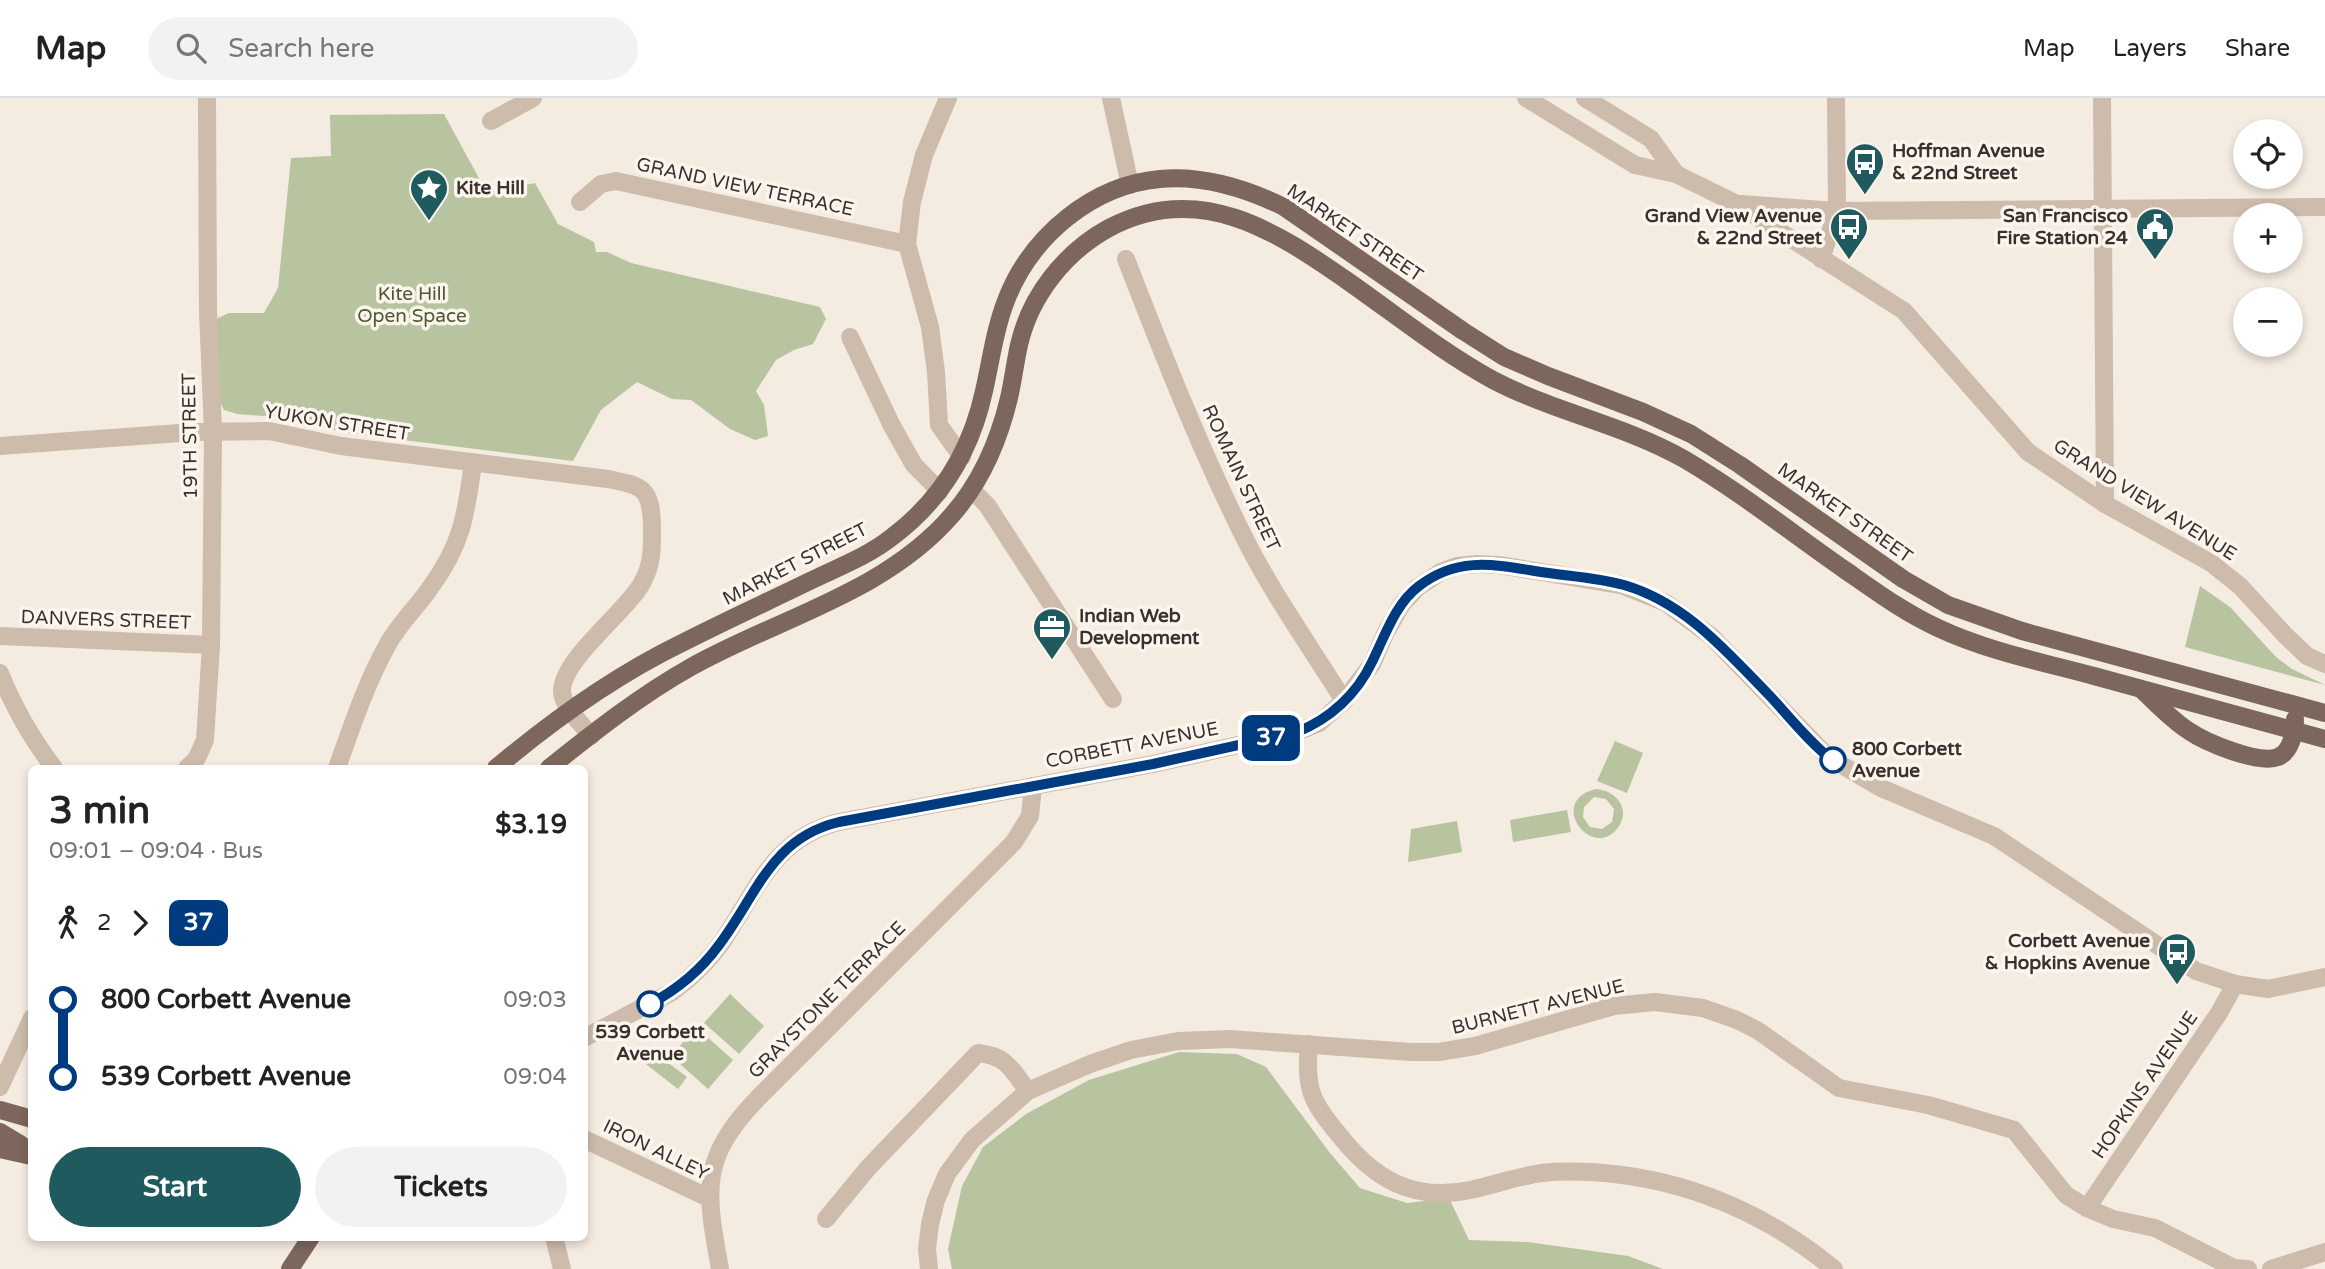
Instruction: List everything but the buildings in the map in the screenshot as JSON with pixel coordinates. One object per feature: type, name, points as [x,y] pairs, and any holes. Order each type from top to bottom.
[{"type":"main road","name":"MARKET STREET","points":[[500,765],[571,709],[658,654],[872,550],[908,524],[940,491],[962,457],[978,414],[1000,317],[1023,267],[1042,241],[1071,215],[1100,197],[1130,185],[1160,179],[1200,180],[1241,189],[1284,207],[1493,350],[1525,367],[1643,412],[1691,434],[1903,579],[1948,605],[2022,631],[2325,713]]},
{"type":"main road","points":[[553,765],[653,691],[692,667],[886,572],[925,544],[958,509],[984,468],[1002,422],[1024,327],[1041,291],[1076,251],[1102,232],[1137,216],[1180,209],[1214,212],[1253,223],[1290,242],[1448,352],[1492,379],[1679,457],[1726,486],[1869,587],[1937,628],[1991,648],[2325,739]]},
{"type":"main road","points":[[2141,689],[2192,733],[2247,755],[2274,759],[2286,751],[2294,731],[2294,715],[2284,702]]},
{"type":"main road","points":[[0,1110],[28,1118]]},
{"type":"main road","points":[[0,1132],[28,1151]]},
{"type":"main road","points":[[0,1149],[28,1154]]},
{"type":"main road","points":[[290,1269],[308,1241]]},
{"type":"street","name":"19TH STREET","points":[[190,765],[197,758],[205,740],[211,645],[213,430],[208,313],[207,98]]},
{"type":"street","points":[[491,121],[534,98]]},
{"type":"street","points":[[948,98],[924,155],[912,202],[907,244],[930,327],[939,425],[962,457]]},
{"type":"street","points":[[1111,98],[1130,185]]},
{"type":"street","name":"GRAND VIEW AVENUE","points":[[1526,98],[1635,165],[1676,174],[1737,204],[1904,311],[2028,452],[2105,504],[2211,563],[2239,586],[2307,656],[2325,664]]},
{"type":"street","name":"GRAND VIEW AVENUE","points":[[1585,98],[1651,139],[1676,174]]},
{"type":"street","points":[[1821,259],[1837,211],[1836,98]]},
{"type":"street","points":[[2102,98],[2105,504]]},
{"type":"street","name":"GRAND VIEW TERRACE","points":[[580,202],[601,184],[616,181],[907,244]]},
{"type":"street","points":[[1737,204],[1837,211],[2325,207]]},
{"type":"street","name":"ROMAIN STREET","points":[[1126,259],[1185,408],[1242,534],[1344,701]]},
{"type":"street","points":[[850,337],[891,424],[914,465],[940,491]]},
{"type":"street","name":"YUKON STREET","points":[[0,446],[213,430],[269,431],[341,446],[629,483],[644,489],[652,508],[650,565],[642,585],[570,670],[562,692],[571,709]]},
{"type":"street","points":[[338,765],[359,704],[389,642],[432,587],[461,534],[472,463]]},
{"type":"street","points":[[971,491],[987,505],[1113,699]]},
{"type":"street","name":"CORBETT AVENUE","points":[[588,1036],[672,992],[692,976],[721,943],[779,854],[813,830],[839,822],[1153,764],[1297,732],[1319,723],[1344,701],[1372,664],[1402,604],[1418,587],[1441,572],[1457,566],[1477,564],[1621,584],[1666,603],[1703,629],[1828,757],[1881,788],[1994,836],[2196,971],[2235,984],[2268,989],[2325,977]]},
{"type":"street","name":"DANVERS STREET","points":[[0,636],[211,645]]},
{"type":"street","points":[[0,673],[10,699],[52,765]]},
{"type":"street","points":[[571,709],[591,736]]},
{"type":"street","name":"GRAYSTONE TERRACE","points":[[720,1269],[709,1198],[710,1184],[716,1158],[738,1120],[1014,842],[1030,816],[1033,786]]},
{"type":"street","name":"HOPKINS AVENUE","points":[[2087,1209],[2219,1013],[2235,984]]},
{"type":"street","name":"BURNETT AVENUE","points":[[929,1269],[930,1224],[936,1200],[947,1174],[972,1140],[1027,1091],[1090,1064],[1131,1050],[1178,1041],[1230,1039],[1439,1052],[1475,1046],[1614,1006],[1655,1002],[1703,1008],[1737,1020],[1757,1030],[1839,1088],[1928,1105],[2014,1130],[2066,1195],[2087,1209],[2113,1219],[2155,1228],[2234,1268],[2248,1269]]},
{"type":"street","points":[[0,1087],[28,1027]]},
{"type":"street","points":[[1309,1044],[1307,1081],[1323,1114],[1360,1159],[1399,1186],[1426,1192],[1457,1192],[1542,1173],[1566,1172],[1648,1180],[1697,1192],[1752,1215],[1791,1237],[1834,1269]]},
{"type":"street","points":[[826,1219],[869,1168],[978,1053],[991,1054],[1005,1060],[1027,1091]]},
{"type":"street","name":"IRON ALLEY","points":[[588,1141],[709,1198]]},
{"type":"street","points":[[555,1241],[562,1269]]},
{"type":"street","points":[[2272,1269],[2325,1252]]},
{"type":"green space","name":"Kite Hill Open Space","points":[[444,114],[487,193],[535,183],[558,224],[594,242],[596,252],[607,252],[631,263],[820,307],[826,319],[813,344],[776,360],[756,391],[764,405],[768,436],[755,440],[730,429],[691,400],[672,399],[637,382],[601,410],[573,461],[347,433],[278,417],[237,414],[224,410],[219,400],[216,319],[229,313],[264,313],[278,288],[291,158],[331,156],[330,115]]},
{"type":"green space","points":[[2200,586],[2230,607],[2276,657],[2292,669],[2325,685],[2185,647]]},
{"type":"green space","points":[[1615,741],[1643,753],[1627,793],[1597,781]]},
{"type":"green space","points":[[1596,789],[1615,796],[1619,801],[1622,819],[1609,836],[1598,838],[1587,834],[1579,826],[1574,816],[1575,805],[1581,796]],"holes":[[[1594,797],[1606,799],[1614,809],[1612,822],[1602,829],[1590,827],[1583,817],[1584,807]]]},
{"type":"green space","points":[[1567,810],[1571,832],[1513,842],[1510,820]]},
{"type":"green space","points":[[1457,821],[1462,852],[1408,862],[1411,829]]},
{"type":"green space","points":[[730,994],[764,1026],[739,1054],[704,1023]]},
{"type":"green space","points":[[696,1027],[733,1060],[708,1089],[671,1056]]},
{"type":"green space","points":[[651,1050],[687,1077],[678,1089],[642,1061]]},
{"type":"green space","points":[[1179,1052],[1237,1054],[1266,1067],[1330,1153],[1360,1188],[1407,1203],[1449,1198],[1469,1240],[1528,1242],[1628,1256],[1663,1269],[952,1269],[948,1249],[962,1186],[983,1147],[1026,1114],[1089,1080]]},
{"type":"bus line","name":"37","points":[[650,1004],[672,992],[699,969],[721,943],[779,854],[813,830],[839,822],[1153,764],[1310,727],[1319,723],[1344,701],[1361,681],[1402,604],[1418,587],[1441,572],[1457,566],[1499,565],[1621,584],[1666,603],[1711,636],[1833,760]]},
{"type":"place","name":"Hoffman Avenue & 22nd Street","points":[[1865,196]]},
{"type":"place","name":"Kite Hill","points":[[429,222]]},
{"type":"place","name":"Grand View Avenue & 22nd Street","points":[[1849,261]]},
{"type":"place","name":"San Francisco Fire Station 24","points":[[2155,261]]},
{"type":"place","name":"Indian Web Development","points":[[1052,661]]},
{"type":"place","name":"800 Corbett Avenue","points":[[1833,760]]},
{"type":"place","name":"Corbett Avenue & Hopkins Avenue","points":[[2177,986]]},
{"type":"place","name":"539 Corbett Avenue","points":[[650,1004]]}]
